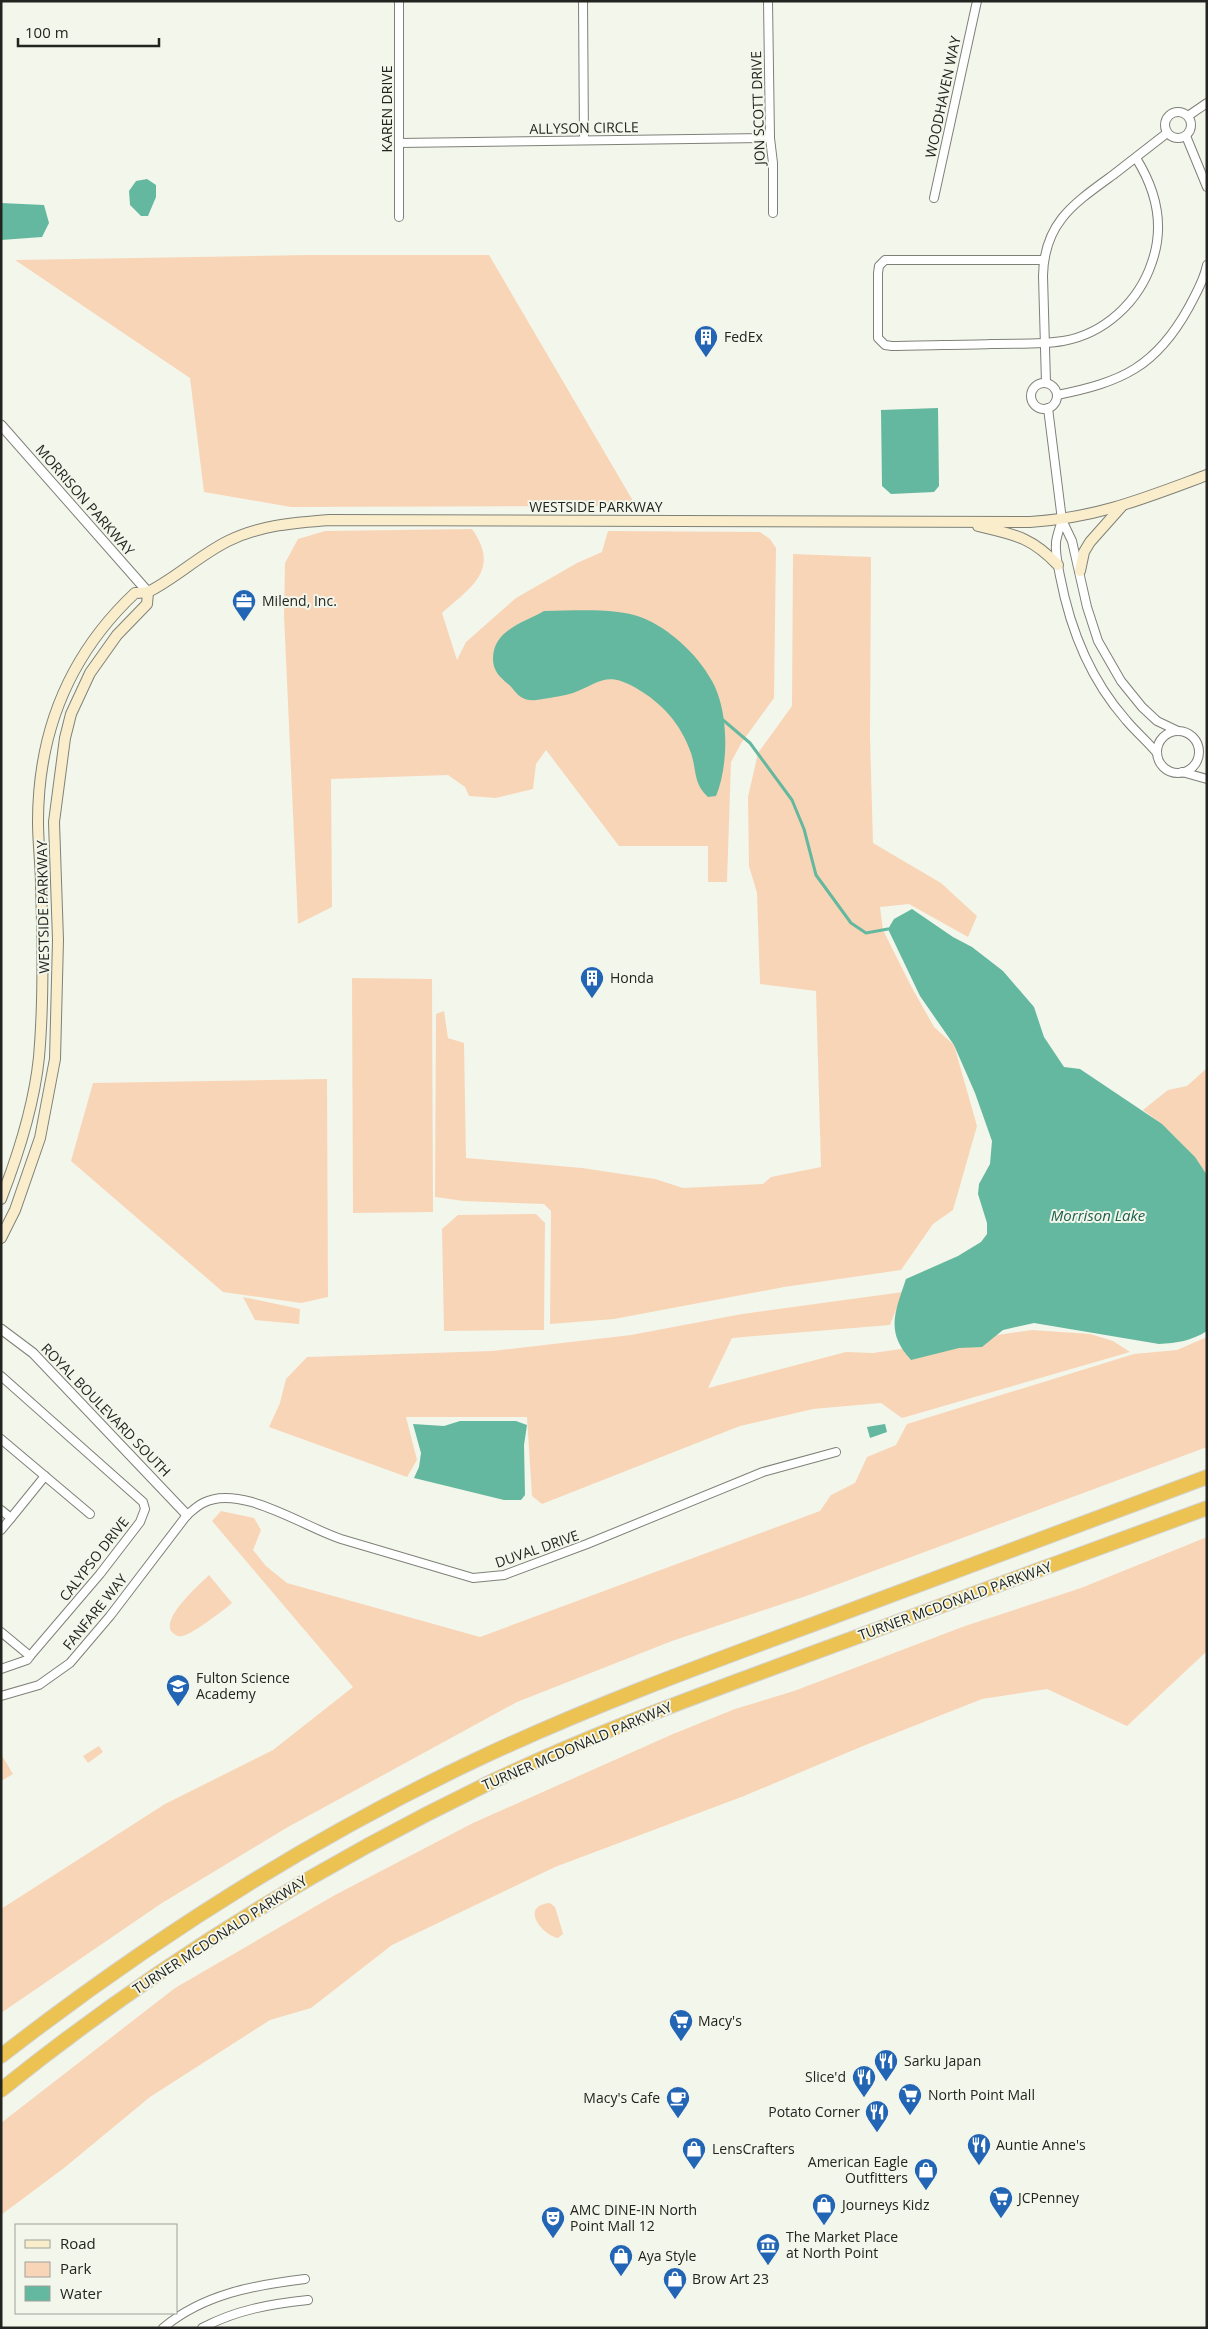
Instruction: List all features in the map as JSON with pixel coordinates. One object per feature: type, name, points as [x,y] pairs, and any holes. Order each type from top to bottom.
[{"type":"highway","name":"TURNER MCDONALD PARKWAY","points":[[1,2056],[118,1968],[227,1896],[346,1827],[475,1760],[642,1688],[1207,1477]]},
{"type":"highway","name":"TURNER MCDONALD PARKWAY","points":[[1,2090],[93,2020],[217,1934],[351,1854],[488,1784],[581,1742],[670,1707],[1207,1508]]},
{"type":"main road","points":[[1062,520],[1102,513],[1207,476]]},
{"type":"main road","points":[[1080,570],[1084,552],[1090,542],[1123,506]]},
{"type":"main road","name":"WESTSIDE PARKWAY","points":[[1,1199],[24,1134],[39,1058],[42,931],[38,821],[49,735],[56,709],[66,686],[90,642],[135,593],[148,592],[199,557],[230,540],[264,527],[301,522],[329,520],[958,522],[1062,520]]},
{"type":"main road","points":[[958,522],[1016,534],[1041,548],[1058,566]]},
{"type":"main road","name":"WESTSIDE PARKWAY","points":[[1,1238],[14,1210],[40,1138],[55,1059],[58,940],[54,822],[65,738],[71,714],[90,673],[117,635],[147,604],[148,592]]},
{"type":"street","name":"KAREN DRIVE","points":[[399,1],[399,217]]},
{"type":"street","points":[[584,1],[584,140]]},
{"type":"street","name":"JON SCOTT DRIVE","points":[[768,1],[773,213]]},
{"type":"street","name":"WOODHAVEN WAY","points":[[934,198],[977,1]]},
{"type":"street","points":[[1188,116],[1207,103]]},
{"type":"street","points":[[1180,112],[1188,116],[1192,124],[1186,136],[1178,139],[1167,133],[1166,121],[1171,114],[1180,112]]},
{"type":"street","points":[[1046,384],[1043,260],[1050,236],[1074,203],[1167,133]]},
{"type":"street","points":[[1186,136],[1207,187]]},
{"type":"street","name":"ALLYSON CIRCLE","points":[[399,143],[770,138]]},
{"type":"street","points":[[1043,260],[885,260],[879,266],[878,273],[877,333],[881,343],[892,346],[1045,343],[1078,338],[1105,324],[1130,302],[1149,271],[1155,253],[1158,221],[1153,191],[1147,176],[1136,158]]},
{"type":"street","points":[[1057,396],[1096,387],[1143,365],[1175,332],[1203,282],[1207,265]]},
{"type":"street","points":[[1046,384],[1054,388],[1057,396],[1055,404],[1048,408],[1036,406],[1031,395],[1038,385],[1046,384]]},
{"type":"street","points":[[1048,408],[1062,520],[1072,541],[1087,606],[1098,641],[1121,681],[1142,707],[1156,720],[1191,735],[1198,746],[1207,753]]},
{"type":"street","name":"MORRISON PARKWAY","points":[[1,425],[148,592]]},
{"type":"street","points":[[1062,520],[1056,543],[1066,609],[1080,649],[1104,692],[1126,721],[1142,735],[1168,770],[1207,778]]},
{"type":"street","points":[[1157,754],[1160,740],[1165,735],[1178,731]]},
{"type":"street","points":[[1182,772],[1194,766],[1199,753],[1198,746]]},
{"type":"street","name":"ROYAL BOULEVARD SOUTH","points":[[1,1329],[33,1353],[187,1515]]},
{"type":"street","name":"CALYPSO DRIVE","points":[[1,1376],[143,1502],[145,1509],[140,1522],[100,1574],[27,1660],[1,1668]]},
{"type":"street","points":[[1,1440],[90,1514]]},
{"type":"street","name":"DUVAL DRIVE","points":[[187,1515],[203,1503],[211,1500],[234,1498],[252,1501],[319,1532],[473,1578],[488,1578],[504,1575],[587,1544],[763,1472],[836,1452]]},
{"type":"street","points":[[1,1530],[45,1476]]},
{"type":"street","points":[[1,1510],[11,1518]]},
{"type":"street","name":"FANFARE WAY","points":[[1,1696],[39,1685],[70,1663],[110,1616],[187,1515]]},
{"type":"street","points":[[1,1632],[30,1656]]},
{"type":"street","points":[[163,2328],[185,2313],[225,2294],[268,2284],[305,2279]]},
{"type":"street","points":[[202,2328],[232,2314],[251,2308],[308,2300]]},
{"type":"green space","points":[[308,255],[489,255],[636,506],[291,507],[204,492],[190,378],[15,260]]},
{"type":"green space","points":[[472,529],[480,543],[484,556],[483,567],[479,577],[472,586],[442,613],[457,660],[466,642],[516,598],[577,563],[602,552],[608,531],[760,532],[770,539],[776,548],[774,698],[742,742],[731,762],[727,882],[708,882],[708,846],[619,846],[546,750],[536,764],[533,789],[496,798],[469,796],[465,787],[448,775],[331,779],[332,907],[298,924],[284,615],[285,563],[298,539],[325,531]]},
{"type":"green space","points":[[793,554],[871,557],[870,737],[873,843],[941,883],[977,916],[968,937],[909,904],[880,907],[883,930],[911,986],[934,1027],[954,1045],[977,1126],[953,1210],[933,1224],[901,1270],[784,1287],[614,1319],[550,1324],[551,1211],[544,1204],[464,1201],[435,1197],[436,1014],[444,1011],[448,1038],[464,1043],[466,1158],[582,1168],[655,1179],[683,1188],[763,1184],[771,1177],[821,1167],[816,991],[760,984],[757,893],[749,866],[748,797],[758,753],[792,706]]},
{"type":"green space","points":[[352,978],[432,979],[433,1212],[353,1213]]},
{"type":"green space","points":[[1207,1068],[1207,1175],[1178,1140],[1143,1110],[1168,1090],[1187,1086]]},
{"type":"green space","points":[[327,1079],[328,1297],[301,1303],[223,1292],[71,1161],[93,1083]]},
{"type":"green space","points":[[536,1214],[545,1223],[544,1330],[444,1331],[442,1229],[458,1215]]},
{"type":"green space","points":[[903,1292],[890,1325],[732,1338],[708,1388],[846,1352],[873,1353],[1032,1330],[1090,1334],[1113,1341],[1130,1352],[902,1418],[881,1403],[813,1409],[740,1426],[542,1504],[532,1496],[527,1417],[406,1417],[417,1460],[407,1477],[269,1427],[280,1403],[286,1379],[307,1357],[492,1351],[631,1335],[742,1314]]},
{"type":"green space","points":[[243,1297],[300,1309],[299,1324],[255,1320]]},
{"type":"green space","points":[[1207,1337],[1207,1447],[809,1595],[672,1641],[517,1702],[288,1827],[162,1903],[1,2013],[1,1909],[165,1804],[273,1750],[353,1687],[212,1521],[221,1511],[254,1518],[261,1530],[253,1550],[266,1566],[287,1583],[480,1637],[820,1511],[831,1495],[855,1483],[867,1457],[896,1445],[907,1424],[1134,1354],[1177,1350]]},
{"type":"green space","points":[[1207,1537],[1207,1651],[1127,1726],[1047,1689],[982,1699],[744,1796],[555,1867],[392,1945],[311,2008],[270,2020],[150,2097],[64,2168],[1,2215],[1,2123],[175,1988],[335,1895],[473,1823],[673,1734],[735,1709],[794,1691],[965,1626],[1081,1588]]},
{"type":"green space","points":[[209,1575],[232,1603],[192,1632],[182,1636],[175,1635],[170,1626],[176,1610]]},
{"type":"green space","points":[[99,1746],[103,1752],[88,1763],[83,1756]]},
{"type":"green space","points":[[1,1754],[13,1774],[1,1781]]},
{"type":"green space","points":[[550,1903],[555,1907],[563,1934],[558,1938],[546,1932],[536,1920],[536,1909],[541,1905]]},
{"type":"water","points":[[147,179],[156,185],[156,197],[148,216],[141,216],[130,205],[129,191],[136,181]]},
{"type":"water","points":[[1,203],[44,205],[49,223],[42,237],[1,240]]},
{"type":"water","points":[[938,408],[939,486],[934,492],[891,494],[882,486],[881,410]]},
{"type":"water","points":[[594,610],[620,612],[643,618],[673,636],[691,653],[712,681],[722,707],[725,754],[716,796],[708,797],[700,787],[687,742],[670,715],[654,700],[636,688],[610,679],[597,682],[573,693],[529,700],[519,696],[500,676],[494,667],[493,659],[494,649],[498,641],[511,629],[544,611]]},
{"type":"water","name":"Morrison Lake","points":[[912,909],[953,937],[972,947],[1003,971],[1034,1007],[1044,1037],[1064,1067],[1080,1069],[1162,1124],[1195,1157],[1207,1175],[1207,1331],[1184,1341],[1159,1344],[1034,1323],[1003,1330],[982,1347],[959,1348],[911,1360],[903,1350],[895,1331],[895,1321],[898,1302],[906,1279],[958,1256],[981,1242],[987,1234],[987,1223],[978,1194],[979,1184],[990,1164],[992,1141],[975,1093],[954,1045],[920,996],[888,929],[894,919]]},
{"type":"water","points":[[460,1421],[516,1421],[527,1425],[524,1445],[525,1495],[521,1500],[504,1500],[414,1478],[419,1467],[421,1453],[413,1424],[444,1426]]},
{"type":"water","points":[[885,1424],[887,1432],[870,1438],[867,1427]]},
{"type":"waterway","points":[[723,720],[750,743],[792,800],[804,829],[816,875],[851,923],[866,933],[888,929]]},
{"type":"place","name":"FedEx","points":[[706,358]]},
{"type":"place","name":"Milend, Inc.","points":[[244,622]]},
{"type":"place","name":"Honda","points":[[592,999]]},
{"type":"place","name":"Fulton Science Academy","points":[[178,1707]]},
{"type":"place","name":"Macy's","points":[[681,2042]]},
{"type":"place","name":"Sarku Japan","points":[[886,2082]]},
{"type":"place","name":"Slice'd","points":[[864,2098]]},
{"type":"place","name":"North Point Mall","points":[[910,2116]]},
{"type":"place","name":"Macy's Cafe","points":[[678,2119]]},
{"type":"place","name":"Potato Corner","points":[[877,2133]]},
{"type":"place","name":"Auntie Anne's","points":[[979,2166]]},
{"type":"place","name":"LensCrafters","points":[[694,2170]]},
{"type":"place","name":"American Eagle Outfitters","points":[[926,2191]]},
{"type":"place","name":"JCPenney","points":[[1001,2219]]},
{"type":"place","name":"Journeys Kidz","points":[[824,2226]]},
{"type":"place","name":"AMC DINE-IN North Point Mall 12","points":[[553,2239]]},
{"type":"place","name":"The Market Place at North Point","points":[[768,2266]]},
{"type":"place","name":"Aya Style","points":[[621,2277]]},
{"type":"place","name":"Brow Art 23","points":[[675,2300]]}]
